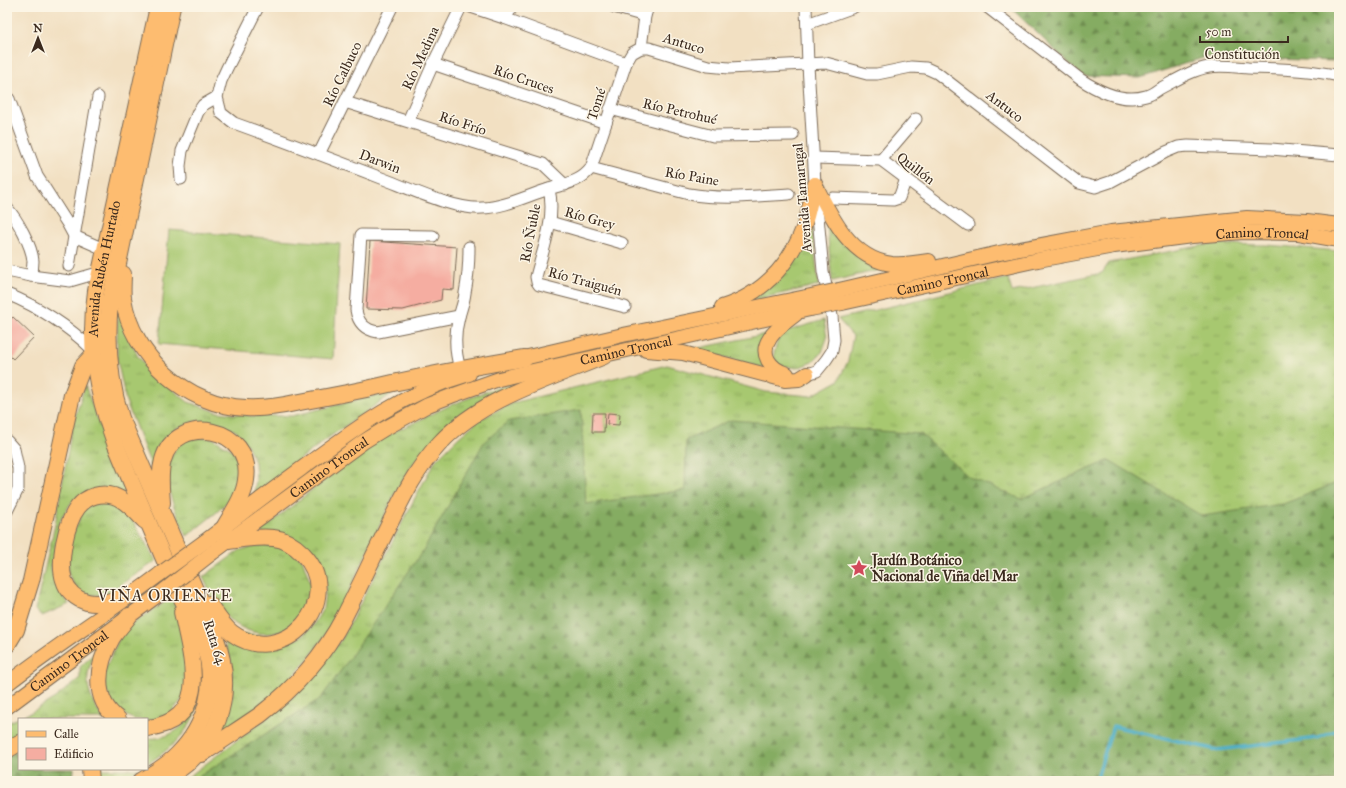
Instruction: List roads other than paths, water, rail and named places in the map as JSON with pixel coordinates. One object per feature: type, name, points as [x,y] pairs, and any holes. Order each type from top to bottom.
[{"type":"highway","name":"Avenida Rubén Hurtado","points":[[150,526],[106,419],[100,397],[93,352],[93,310],[158,7]]},
{"type":"highway","name":"Avenida Rubén Hurtado","points":[[162,512],[121,418],[115,400],[108,344],[110,309],[172,7]]},
{"type":"highway","points":[[124,240],[123,297],[131,326],[138,340],[146,352],[166,375],[178,384],[203,398],[217,403],[245,408],[274,407],[329,397],[419,377],[525,358]]},
{"type":"highway","points":[[7,644],[31,582],[72,395],[83,366],[93,352]]},
{"type":"highway","points":[[179,769],[260,715],[301,677],[319,655],[344,618],[407,487],[423,463],[441,442],[482,409],[506,396],[604,356]]},
{"type":"highway","points":[[162,512],[160,476],[163,459],[166,452],[171,445],[185,434],[209,430],[218,432],[233,441],[243,455],[246,463],[247,476],[244,489],[226,534],[275,538],[292,545],[306,558],[315,574],[317,593],[313,612],[302,627],[287,638],[268,643],[249,641],[240,638],[225,627],[191,580]]},
{"type":"highway","points":[[134,593],[100,603],[87,602],[76,597],[66,586],[64,580],[62,560],[64,544],[69,525],[78,507],[90,498],[97,495],[109,495],[121,499],[150,526]]},
{"type":"highway","name":"Ruta 64","points":[[162,512],[220,649],[224,669],[225,690],[219,716],[214,729],[199,751],[179,769],[162,781]]},
{"type":"highway","name":"Ruta 64","points":[[141,781],[168,764],[187,745],[200,723],[208,697],[210,672],[205,646],[200,634],[172,590],[150,526]]},
{"type":"highway","points":[[148,728],[165,725],[173,720],[186,708],[193,691],[193,660],[172,590]]},
{"type":"highway","points":[[117,718],[104,703],[98,678],[102,661],[112,638],[130,616]]},
{"type":"highway","points":[[7,750],[18,744]]},
{"type":"highway","points":[[90,770],[91,781]]},
{"type":"main road","points":[[815,184],[830,215],[851,242],[860,250],[881,261],[891,264],[905,264],[999,253]]},
{"type":"main road","points":[[640,331],[738,302],[766,284],[780,269],[793,250],[804,225],[815,184]]},
{"type":"main road","name":"Camino Troncal","points":[[7,684],[42,657],[204,542],[226,534],[363,442],[416,411],[451,396],[499,379],[604,356],[807,305],[999,253],[1111,232],[1247,218],[1307,221],[1339,225]]},
{"type":"main road","name":"Camino Troncal","points":[[841,296],[1114,246],[1192,236],[1243,232],[1292,233],[1339,240]]},
{"type":"main road","points":[[807,305],[775,331],[767,345],[766,353],[767,360],[776,370],[792,375],[807,374]]},
{"type":"main road","name":"Camino Troncal","points":[[7,707],[130,616],[172,590],[212,553],[226,534],[353,430],[417,393],[452,379],[525,358],[640,331],[807,305]]},
{"type":"main road","points":[[634,348],[683,353],[785,380],[799,379],[807,374]]},
{"type":"street","points":[[181,179],[180,166],[182,151],[198,112],[204,105],[217,97],[221,81],[258,7]]},
{"type":"street","name":"Río Calbuco","points":[[319,154],[392,7]]},
{"type":"street","name":"Río Medina","points":[[408,121],[433,64],[461,7]]},
{"type":"street","points":[[471,7],[626,63]]},
{"type":"street","points":[[504,18],[513,7]]},
{"type":"street","points":[[614,7],[646,12],[640,48]]},
{"type":"street","name":"Avenida Tamarugal","points":[[806,7],[815,184],[823,271],[832,316],[834,340],[832,351],[826,360],[817,371],[807,374]]},
{"type":"street","points":[[807,24],[854,7]]},
{"type":"street","name":"Constitución","points":[[988,7],[1085,82],[1095,88],[1111,94],[1126,97],[1146,96],[1195,70],[1210,67],[1298,70],[1339,76]]},
{"type":"street","name":"Tomé","points":[[591,168],[626,63],[632,53],[640,48]]},
{"type":"street","name":"Antuco","points":[[640,48],[649,48],[708,66],[729,68],[826,63],[867,74],[877,74],[911,67],[932,70],[938,73],[1079,183],[1095,187],[1110,182],[1178,147],[1204,146],[1271,149],[1339,156]]},
{"type":"street","name":"Río Cruces","points":[[433,64],[606,123]]},
{"type":"street","points":[[69,266],[98,97]]},
{"type":"street","name":"Darwin","points":[[217,97],[221,113],[234,123],[452,203],[471,208],[484,208],[511,202],[549,189]]},
{"type":"street","points":[[9,100],[37,176],[74,236],[106,250]]},
{"type":"street","name":"Río Frío","points":[[345,102],[542,164],[565,185]]},
{"type":"street","name":"Río Petrohué","points":[[610,109],[713,136],[793,135]]},
{"type":"street","points":[[881,160],[916,119]]},
{"type":"street","name":"Quillón","points":[[814,158],[881,160],[968,225]]},
{"type":"street","points":[[549,189],[565,185],[582,177],[591,168]]},
{"type":"street","name":"Río Paine","points":[[591,168],[704,197],[789,194]]},
{"type":"street","points":[[833,198],[892,200],[899,198],[906,179]]},
{"type":"street","name":"Río Ñuble","points":[[537,282],[536,277],[550,222],[552,200],[549,189]]},
{"type":"street","points":[[7,208],[15,219],[28,243],[33,260],[31,276]]},
{"type":"street","name":"Río Grey","points":[[550,222],[622,243]]},
{"type":"street","points":[[433,236],[361,235],[356,310],[357,316],[367,329],[378,332],[459,316]]},
{"type":"street","points":[[460,369],[456,349],[456,338],[459,316],[467,285],[469,247]]},
{"type":"street","points":[[7,271],[70,281],[101,272]]},
{"type":"street","name":"Río Traiguén","points":[[537,282],[539,285],[625,307]]},
{"type":"street","points":[[7,294],[49,316],[80,337],[93,352]]},
{"type":"street","points":[[7,441],[14,449],[18,468],[18,489],[7,511]]},
{"type":"waterway","points":[[1096,781],[1113,726],[1217,750],[1318,738],[1339,729]]},
{"type":"place","name":"Jardín Botánico Nacional de Viña del Mar","points":[[859,568]]},
{"type":"district","name":"VIÑA ORIENTE","points":[[165,595]]}]
